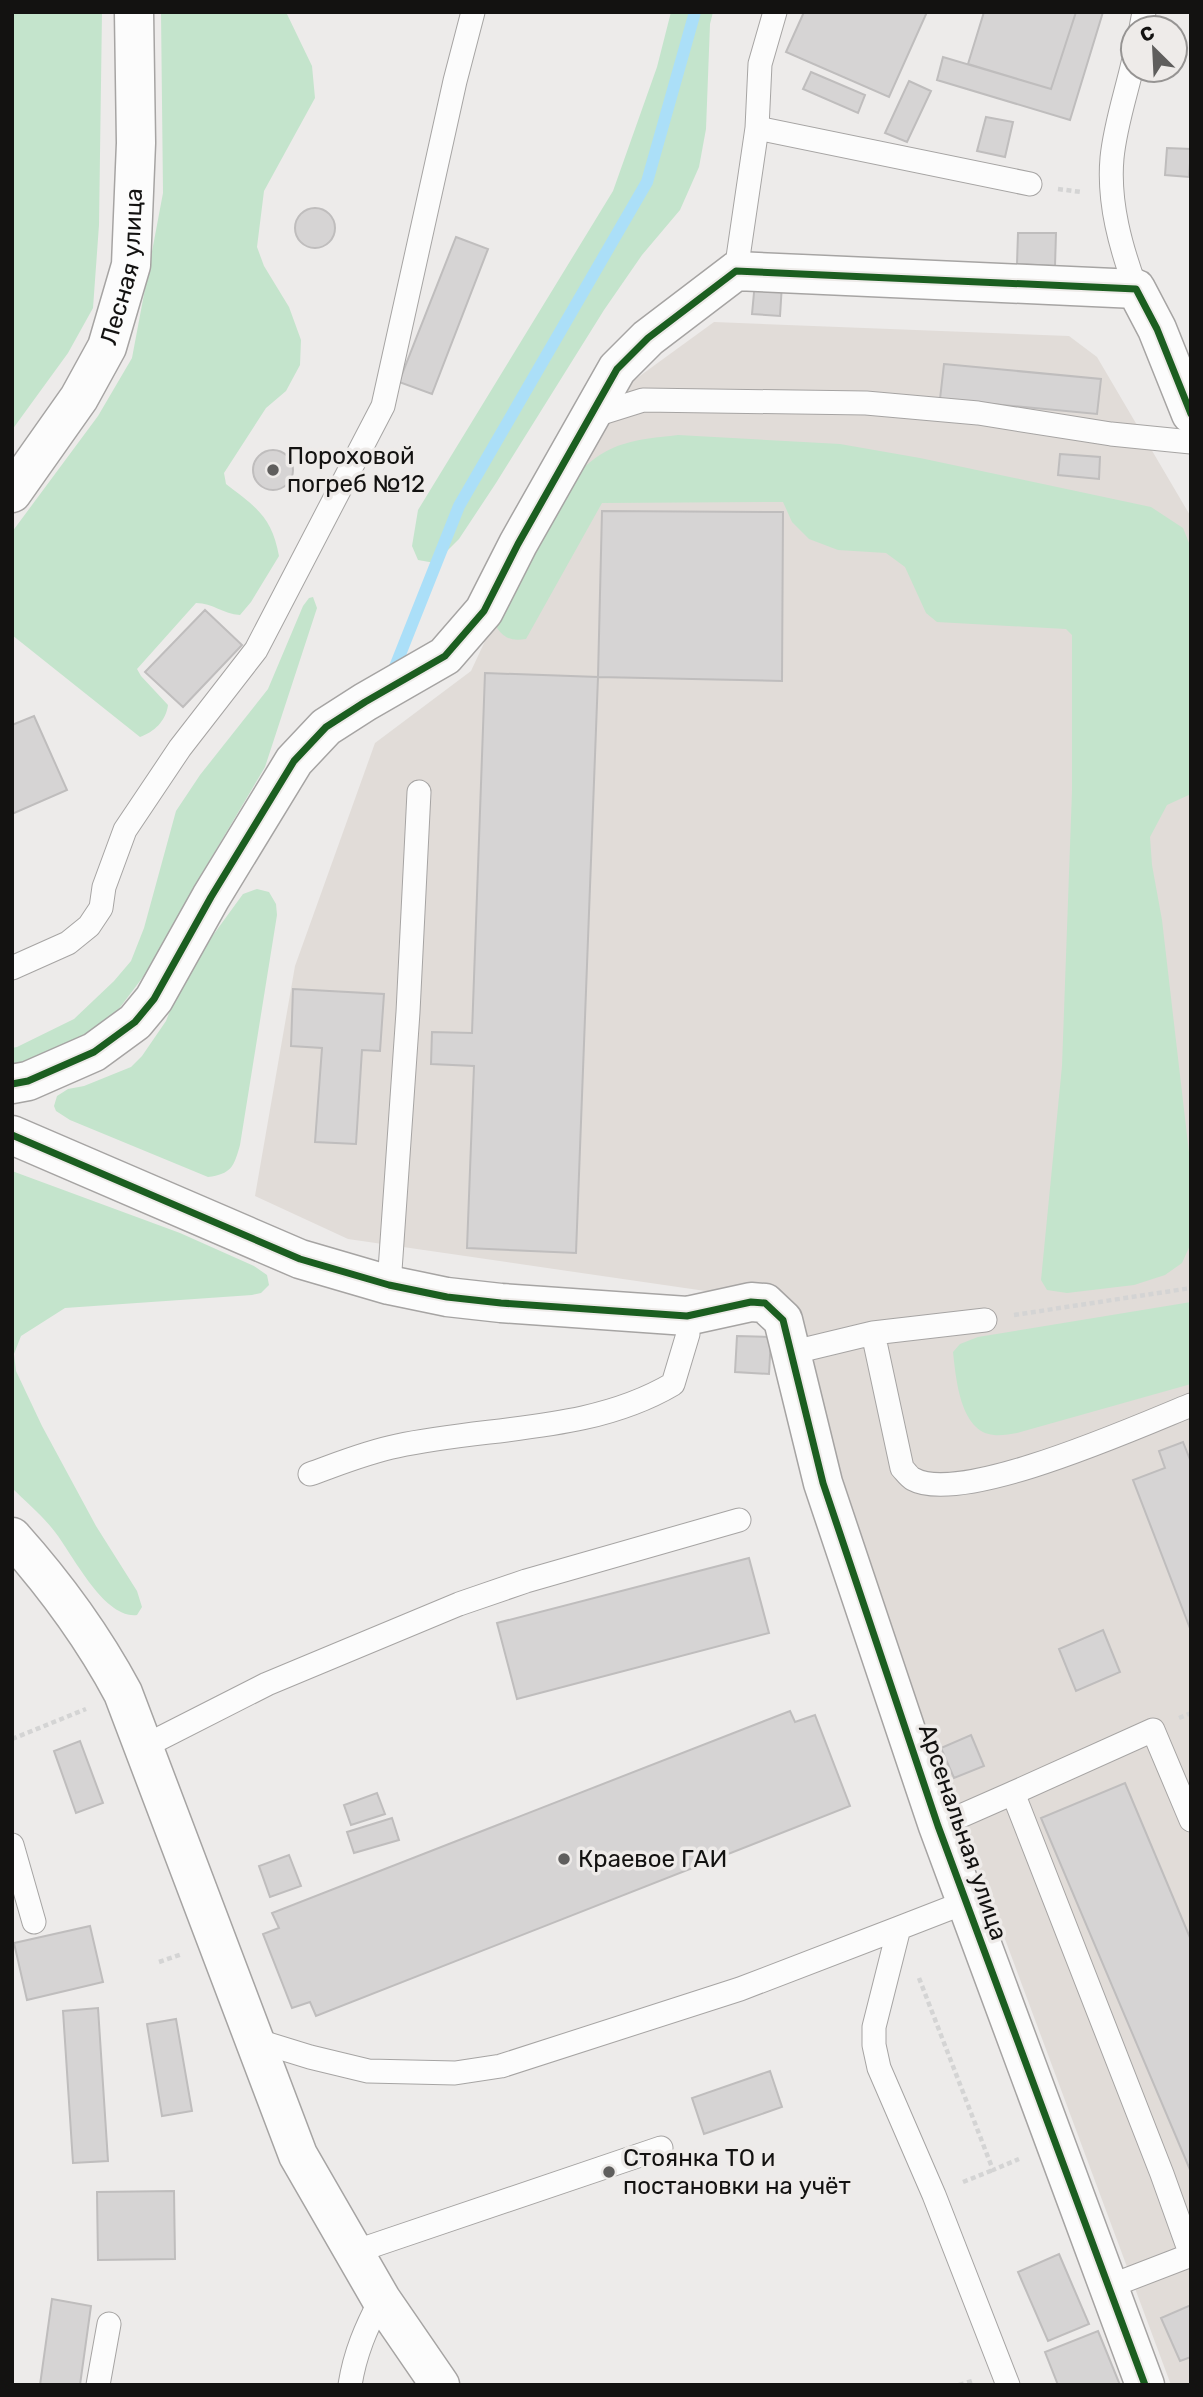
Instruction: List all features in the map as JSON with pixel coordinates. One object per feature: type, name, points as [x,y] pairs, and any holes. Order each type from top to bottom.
[{"type":"street","name":"Лесная улица","points":[[12,493],[79,398],[107,347],[131,265],[136,143],[134,12]]},
{"type":"street","points":[[12,1084],[94,1052],[135,1022],[155,999],[211,897],[294,761],[326,727],[445,656],[484,611],[518,544],[617,369],[648,338],[736,271],[1136,289],[1157,329],[1191,414]]},
{"type":"street","points":[[12,1135],[300,1259],[389,1285],[447,1297],[501,1303],[687,1316]]},
{"type":"street","name":"Арсенальная улица","points":[[687,1316],[751,1302],[765,1303],[783,1320],[823,1483],[938,1826],[1145,2385]]},
{"type":"street","points":[[12,1537],[31,1558],[100,1651],[123,1693],[298,2155],[381,2299],[440,2385]]},
{"type":"lane","points":[[12,968],[68,943],[89,926],[101,908],[104,887],[125,830],[180,748],[256,650],[383,406],[473,12]]},
{"type":"lane","points":[[736,271],[757,128],[760,64],[775,12]]},
{"type":"lane","points":[[1128,84],[1112,158],[1113,197],[1122,252],[1136,289]]},
{"type":"lane","points":[[757,128],[1030,184]]},
{"type":"lane","points":[[592,416],[643,400],[866,403],[978,413],[1111,434],[1191,442]]},
{"type":"lane","points":[[389,1285],[408,1012],[419,792]]},
{"type":"lane","points":[[310,1474],[394,1446],[464,1434],[561,1423],[618,1409],[654,1396],[673,1384],[688,1334],[687,1316]]},
{"type":"lane","points":[[790,1353],[873,1333],[985,1320]]},
{"type":"lane","points":[[873,1333],[902,1468],[913,1479],[935,1485],[958,1485],[1041,1464],[1191,1405]]},
{"type":"lane","points":[[145,1746],[267,1684],[459,1604],[526,1581],[739,1520]]},
{"type":"lane","points":[[938,1826],[1153,1730],[1191,1819]]},
{"type":"lane","points":[[1013,1793],[1191,2255],[1108,2287]]},
{"type":"lane","points":[[12,1845],[34,1922]]},
{"type":"lane","points":[[255,2040],[368,2071],[455,2073],[500,2066],[740,1989],[966,1902]]},
{"type":"lane","points":[[899,1928],[876,2016],[874,2045],[879,2068],[934,2195],[1008,2385]]},
{"type":"lane","points":[[354,2252],[661,2148]]},
{"type":"lane","points":[[349,2385],[359,2345],[381,2299]]},
{"type":"lane","points":[[98,2385],[109,2324]]},
{"type":"path","points":[[985,1320],[1191,1288]]},
{"type":"path","points":[[12,1739],[123,1693]]},
{"type":"path","points":[[899,1928],[993,2170],[1055,2145]]},
{"type":"shaded area","points":[[714,322],[1069,336],[1097,357],[1191,517],[1191,2385],[1171,2385],[767,1300],[348,1239],[255,1196],[295,966],[375,743],[471,671],[593,410]]},
{"type":"green space","points":[[12,12],[102,12],[99,225],[93,308],[68,353],[12,430]]},
{"type":"green space","points":[[161,12],[286,12],[312,66],[315,98],[264,191],[257,247],[264,266],[289,307],[301,340],[300,365],[286,391],[266,408],[224,473],[226,484],[254,507],[267,522],[279,556],[240,615],[196,603],[137,669],[168,705],[165,716],[158,725],[140,737],[12,635],[12,532],[98,416],[132,358],[163,193]]},
{"type":"green space","points":[[671,12],[713,12],[710,24],[706,129],[699,167],[680,210],[642,255],[604,310],[459,539],[435,563],[418,560],[412,546],[418,510],[613,191],[657,67]]},
{"type":"green space","points":[[678,435],[840,444],[920,458],[1151,507],[1183,528],[1191,548],[1191,794],[1167,805],[1150,837],[1191,1170],[1191,1243],[1182,1263],[1165,1275],[1134,1285],[1067,1293],[1047,1290],[1041,1280],[1062,1066],[1072,791],[1072,635],[1066,629],[937,622],[926,613],[905,567],[886,553],[838,550],[809,539],[792,522],[783,502],[602,503],[526,639],[509,638],[497,628],[499,610],[578,473],[612,448],[636,441]]},
{"type":"green space","points":[[313,597],[317,608],[265,767],[191,892],[152,965],[109,1022],[63,1051],[12,1066],[12,1048],[74,1019],[131,961],[144,928],[176,811],[200,775],[268,689],[303,606]]},
{"type":"green space","points":[[257,889],[269,892],[276,904],[277,915],[240,1145],[230,1168],[222,1174],[208,1177],[70,1120],[56,1111],[54,1106],[57,1096],[68,1089],[84,1086],[131,1067],[142,1056],[166,1021],[184,975],[243,894]]},
{"type":"green space","points":[[12,1171],[180,1233],[254,1266],[267,1275],[269,1285],[261,1293],[252,1295],[65,1308],[21,1336],[14,1354],[16,1371],[42,1426],[96,1526],[137,1591],[142,1607],[137,1615],[125,1614],[101,1597],[50,1526],[12,1488]]},
{"type":"green space","points":[[1191,1302],[1191,1384],[1006,1435],[983,1432],[967,1414],[958,1389],[953,1352],[960,1344],[978,1337]]},
{"type":"building","points":[[804,12],[927,12],[889,97],[786,52]]},
{"type":"building","points":[[984,12],[1076,12],[1051,89],[968,64]]},
{"type":"building","points":[[1076,12],[1103,12],[1070,120],[937,80],[943,57],[1051,89]]},
{"type":"building","points":[[811,72],[865,95],[858,113],[803,89]]},
{"type":"building","points":[[909,81],[931,91],[907,142],[885,133]]},
{"type":"building","points":[[986,117],[1013,122],[1005,157],[977,151]]},
{"type":"building","points":[[1167,148],[1191,149],[1189,177],[1165,175]]},
{"type":"building","points":[[315,208],[329,214],[335,228],[329,242],[315,248],[301,242],[295,228],[301,214]]},
{"type":"building","points":[[1018,233],[1056,233],[1055,266],[1017,264]]},
{"type":"building","points":[[456,237],[488,249],[432,394],[399,382]]},
{"type":"building","points":[[755,282],[782,284],[780,316],[752,314]]},
{"type":"building","points":[[944,364],[1101,379],[1097,414],[940,399]]},
{"type":"building","name":"Пороховой погреб №12","points":[[273,450],[287,456],[293,470],[287,484],[273,490],[259,484],[253,470],[259,456]]},
{"type":"building","points":[[1060,454],[1100,457],[1099,479],[1058,475]]},
{"type":"building","points":[[602,511],[783,512],[782,681],[598,677]]},
{"type":"building","points":[[205,610],[242,645],[183,707],[145,672]]},
{"type":"building","points":[[485,673],[598,677],[576,1253],[467,1248],[474,1066],[431,1064],[432,1032],[472,1033]]},
{"type":"building","points":[[34,716],[67,790],[12,814],[12,725]]},
{"type":"building","points":[[293,989],[384,994],[380,1051],[362,1050],[356,1144],[315,1142],[322,1048],[291,1046]]},
{"type":"building","points":[[737,1336],[771,1337],[769,1374],[735,1372]]},
{"type":"building","points":[[1183,1442],[1191,1462],[1191,1631],[1133,1480],[1165,1468],[1159,1451]]},
{"type":"building","points":[[749,1558],[769,1633],[517,1699],[497,1623]]},
{"type":"building","points":[[1103,1630],[1120,1672],[1076,1691],[1059,1649]]},
{"type":"building","name":"Краевое ГАИ","points":[[790,1711],[795,1722],[815,1715],[850,1806],[316,2016],[310,2002],[292,2008],[263,1934],[279,1928],[272,1913]]},
{"type":"building","points":[[971,1735],[984,1766],[954,1778],[941,1748]]},
{"type":"building","points":[[80,1741],[103,1803],[76,1813],[54,1751]]},
{"type":"building","points":[[1125,1783],[1191,1940],[1191,2172],[1041,1818]]},
{"type":"building","points":[[377,1793],[385,1814],[351,1825],[344,1805]]},
{"type":"building","points":[[392,1818],[399,1840],[354,1853],[347,1832]]},
{"type":"building","points":[[289,1855],[301,1886],[270,1897],[259,1866]]},
{"type":"building","points":[[90,1926],[103,1982],[27,2000],[14,1943]]},
{"type":"building","points":[[98,2008],[108,2161],[73,2163],[63,2011]]},
{"type":"building","points":[[176,2019],[192,2111],[162,2116],[147,2024]]},
{"type":"building","points":[[770,2071],[782,2107],[704,2134],[692,2098]]},
{"type":"building","points":[[174,2191],[175,2259],[98,2260],[97,2192]]},
{"type":"building","points":[[1059,2254],[1089,2324],[1048,2341],[1018,2272]]},
{"type":"building","points":[[52,2299],[91,2306],[80,2385],[40,2385]]},
{"type":"building","points":[[1191,2305],[1191,2357],[1180,2361],[1161,2318]]},
{"type":"building","points":[[1098,2331],[1120,2385],[1058,2385],[1045,2352]]},
{"type":"waterway","points":[[391,677],[459,506],[647,182],[695,12]]},
{"type":"cycle path","points":[[12,1084],[28,1081],[94,1052],[135,1022],[154,999],[211,897],[294,761],[326,727],[445,656],[484,611],[518,544],[617,369],[648,338],[736,271],[1136,289],[1157,329],[1191,414]]},
{"type":"cycle path","points":[[12,1135],[300,1259],[389,1285],[447,1297],[501,1303],[687,1316],[751,1302],[765,1303],[783,1320],[823,1483],[938,1826],[1145,2385]]},
{"type":"place","name":"Пороховой погреб №12","points":[[273,470]]},
{"type":"place","name":"Краевое ГАИ","points":[[564,1859]]},
{"type":"place","name":"Стоянка ТО и постановки на учёт","points":[[609,2172]]}]
